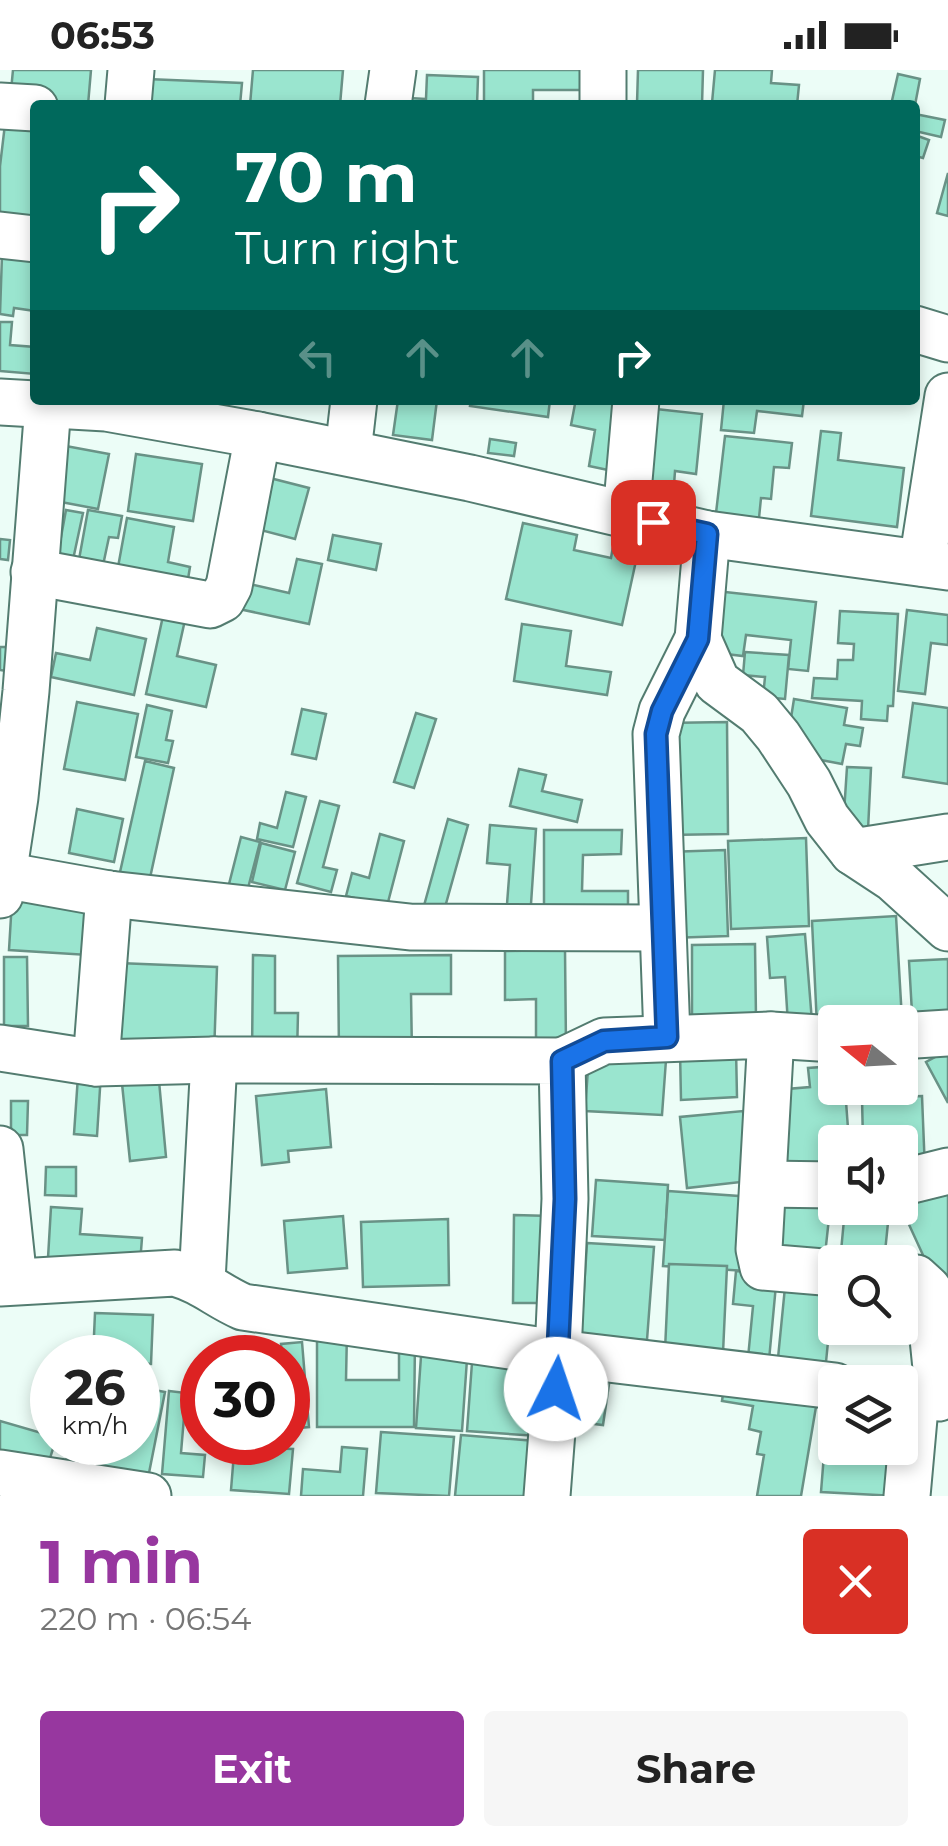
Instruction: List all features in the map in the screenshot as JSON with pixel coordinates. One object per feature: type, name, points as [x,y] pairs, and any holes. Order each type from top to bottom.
[{"type":"street","points":[[128,100],[131,70]]},
{"type":"street","points":[[389,100],[393,70]]},
{"type":"street","points":[[603,70],[604,100]]},
{"type":"street","points":[[0,106],[30,108]]},
{"type":"street","points":[[0,235],[30,238]]},
{"type":"street","points":[[920,331],[948,340]]},
{"type":"street","points":[[111,405],[348,452],[707,534],[935,565],[948,396]]},
{"type":"street","points":[[0,402],[30,404]]},
{"type":"street","points":[[48,405],[15,797],[1,885],[410,927],[661,928]]},
{"type":"street","points":[[348,452],[353,405]]},
{"type":"street","points":[[626,515],[636,405]]},
{"type":"street","points":[[34,572],[210,605],[222,599],[229,586],[258,434]]},
{"type":"street","points":[[667,1037],[656,734],[662,711],[698,639],[707,534]]},
{"type":"street","points":[[698,639],[717,682],[760,713],[809,783],[826,819],[852,852],[894,878],[948,928]]},
{"type":"street","points":[[852,852],[948,837]]},
{"type":"street","points":[[96,1063],[110,894]]},
{"type":"street","points":[[918,1035],[948,1033]]},
{"type":"street","points":[[771,1036],[760,1249],[763,1267],[818,1272]]},
{"type":"street","points":[[0,1048],[96,1063],[562,1061],[604,1041],[818,1037]]},
{"type":"street","points":[[202,1281],[214,1060]]},
{"type":"street","points":[[547,1496],[565,1199],[562,1061]]},
{"type":"street","points":[[0,1149],[7,1282],[175,1274],[202,1281],[222,1298],[243,1307],[558,1353],[818,1384]]},
{"type":"street","points":[[918,1178],[948,1171]]},
{"type":"street","points":[[764,1184],[818,1185]]},
{"type":"street","points":[[907,1496],[940,1310],[918,1280]]},
{"type":"street","points":[[0,1472],[148,1496]]},
{"type":"building","points":[[13,70],[91,70],[88,100],[10,101]]},
{"type":"building","points":[[253,70],[343,70],[340,100],[250,100]]},
{"type":"building","points":[[484,70],[587,70],[588,90],[533,90],[533,100],[484,100]]},
{"type":"building","points":[[638,70],[703,70],[702,100],[637,100]]},
{"type":"building","points":[[715,70],[772,70],[771,83],[799,85],[798,100],[712,100]]},
{"type":"building","points":[[898,74],[920,79],[916,100],[892,100]]},
{"type":"building","points":[[427,75],[478,77],[477,100],[393,100],[393,97],[426,99]]},
{"type":"building","points":[[147,79],[242,83],[240,100],[146,100]]},
{"type":"building","points":[[920,115],[945,120],[941,137],[920,132]]},
{"type":"building","points":[[5,124],[30,126],[30,230],[0,227]]},
{"type":"building","points":[[920,137],[929,140],[923,158],[920,157]]},
{"type":"building","points":[[948,173],[948,216],[937,213]]},
{"type":"building","points":[[2,255],[30,258],[30,310],[14,308],[13,316],[0,314]]},
{"type":"building","points":[[0,322],[12,322],[10,345],[30,347],[30,374],[0,371]]},
{"type":"building","points":[[397,405],[436,405],[432,440],[393,435]]},
{"type":"building","points":[[470,405],[549,405],[548,417]]},
{"type":"building","points":[[575,405],[619,405],[608,470],[589,466],[595,430],[571,425]]},
{"type":"building","points":[[724,405],[803,405],[802,416],[757,411],[754,433],[721,430]]},
{"type":"building","points":[[656,409],[702,414],[696,474],[675,471],[674,485],[648,481]]},
{"type":"building","points":[[821,431],[841,433],[838,460],[904,468],[897,527],[811,516]]},
{"type":"building","points":[[725,436],[792,443],[789,468],[774,467],[771,499],[761,498],[759,518],[716,513]]},
{"type":"building","points":[[490,439],[516,443],[514,456],[488,453]]},
{"type":"building","points":[[55,444],[109,454],[98,509],[45,499]]},
{"type":"building","points":[[136,454],[202,464],[193,521],[128,511]]},
{"type":"building","points":[[262,476],[309,488],[295,539],[249,527]]},
{"type":"building","points":[[66,510],[83,513],[71,569],[37,563],[43,533],[61,537]]},
{"type":"building","points":[[88,510],[122,516],[118,538],[109,537],[102,570],[78,565]]},
{"type":"building","points":[[127,518],[174,527],[168,562],[190,567],[186,591],[116,578]]},
{"type":"building","points":[[523,523],[577,535],[574,550],[611,558],[614,541],[639,547],[622,625],[506,599]]},
{"type":"building","points":[[333,535],[381,544],[376,570],[328,560]]},
{"type":"building","points":[[0,539],[10,540],[8,560],[0,559]]},
{"type":"building","points":[[297,559],[322,564],[309,624],[239,609],[245,583],[289,593]]},
{"type":"building","points":[[716,591],[816,602],[808,671],[788,669],[791,640],[746,635],[743,656],[709,652]]},
{"type":"building","points":[[907,610],[948,615],[948,645],[931,643],[925,694],[898,691]]},
{"type":"building","points":[[840,611],[898,614],[893,706],[888,706],[887,721],[861,719],[862,701],[812,698],[814,678],[837,679],[838,660],[853,660],[854,644],[838,643]]},
{"type":"building","points":[[163,616],[185,620],[177,656],[216,665],[206,707],[146,694]]},
{"type":"building","points":[[522,624],[571,631],[566,666],[611,672],[607,695],[514,681]]},
{"type":"building","points":[[97,628],[146,639],[134,695],[51,677],[56,653],[90,660]]},
{"type":"building","points":[[0,647],[7,647],[7,671],[0,670]]},
{"type":"building","points":[[745,652],[789,655],[785,699],[763,697],[765,677],[743,675]]},
{"type":"building","points":[[794,699],[847,708],[844,725],[863,728],[860,746],[846,744],[842,764],[805,757],[788,737]]},
{"type":"building","points":[[77,702],[138,714],[125,780],[64,769]]},
{"type":"building","points":[[913,703],[948,708],[948,784],[903,777]]},
{"type":"building","points":[[147,705],[172,711],[166,740],[173,741],[168,763],[136,757]]},
{"type":"building","points":[[302,709],[326,714],[316,759],[292,754]]},
{"type":"building","points":[[416,713],[436,719],[414,788],[394,782]]},
{"type":"building","points":[[727,722],[728,834],[667,835],[665,723]]},
{"type":"building","points":[[145,761],[174,768],[148,887],[118,881]]},
{"type":"building","points":[[847,767],[871,768],[868,830],[843,828]]},
{"type":"building","points":[[519,769],[546,775],[542,791],[582,800],[577,822],[510,806]]},
{"type":"building","points":[[286,792],[306,797],[293,847],[257,839],[260,823],[277,828]]},
{"type":"building","points":[[320,801],[339,806],[323,867],[337,870],[331,892],[297,883]]},
{"type":"building","points":[[77,809],[123,819],[114,862],[69,853]]},
{"type":"building","points":[[448,819],[468,825],[440,925],[420,920]]},
{"type":"building","points":[[490,825],[536,829],[530,919],[506,917],[510,865],[487,863]]},
{"type":"building","points":[[544,830],[622,830],[621,854],[583,855],[582,891],[628,891],[628,925],[544,925]]},
{"type":"building","points":[[380,834],[404,841],[387,906],[346,896],[352,873],[369,878]]},
{"type":"building","points":[[241,837],[260,842],[247,892],[228,888]]},
{"type":"building","points":[[806,838],[809,926],[731,929],[728,841]]},
{"type":"building","points":[[261,843],[295,852],[285,890],[252,882]]},
{"type":"building","points":[[725,850],[728,936],[669,938],[667,852]]},
{"type":"building","points":[[12,900],[91,904],[88,955],[9,950]]},
{"type":"building","points":[[896,916],[901,1005],[818,1005],[817,1026],[812,921]]},
{"type":"building","points":[[805,934],[812,1022],[788,1024],[785,977],[770,978],[767,937]]},
{"type":"building","points":[[755,944],[756,1018],[692,1019],[692,945]]},
{"type":"building","points":[[565,950],[566,1047],[536,1048],[536,999],[505,1000],[505,951]]},
{"type":"building","points":[[253,955],[275,956],[275,1013],[298,1013],[297,1055],[252,1055]]},
{"type":"building","points":[[451,955],[451,994],[411,994],[412,1054],[339,1055],[338,956]]},
{"type":"building","points":[[4,957],[27,957],[28,1026],[4,1026]]},
{"type":"building","points":[[948,959],[948,1012],[918,1013],[918,1005],[912,1005],[909,961]]},
{"type":"building","points":[[118,963],[217,967],[214,1055],[115,1052]]},
{"type":"building","points":[[736,1049],[737,1097],[681,1100],[680,1051]]},
{"type":"building","points":[[948,1050],[948,1103],[926,1062]]},
{"type":"building","points":[[589,1055],[666,1060],[662,1115],[585,1111]]},
{"type":"building","points":[[102,1057],[97,1136],[74,1134],[78,1076]]},
{"type":"building","points":[[818,1067],[818,1105],[846,1105],[848,1125],[818,1125],[818,1171],[780,1174],[775,1090],[810,1087],[808,1068]]},
{"type":"building","points":[[158,1070],[166,1157],[130,1161],[121,1074]]},
{"type":"building","points":[[326,1089],[331,1147],[288,1151],[289,1162],[262,1165],[256,1096]]},
{"type":"building","points":[[918,1096],[922,1096],[925,1171],[918,1171],[918,1125],[863,1125],[862,1105],[918,1105]]},
{"type":"building","points":[[11,1101],[28,1101],[27,1135],[11,1135]]},
{"type":"building","points":[[743,1111],[750,1181],[687,1188],[680,1117]]},
{"type":"building","points":[[46,1167],[76,1167],[76,1196],[45,1195]]},
{"type":"building","points":[[596,1180],[668,1185],[665,1240],[592,1236]]},
{"type":"building","points":[[948,1184],[945,1303],[909,1225],[918,1225],[918,1197]]},
{"type":"building","points":[[668,1191],[753,1197],[747,1271],[663,1266]]},
{"type":"building","points":[[776,1204],[818,1208],[818,1225],[828,1225],[826,1245],[818,1245],[818,1263],[771,1259]]},
{"type":"building","points":[[51,1207],[82,1209],[80,1234],[142,1238],[140,1264],[48,1258]]},
{"type":"building","points":[[514,1215],[551,1216],[549,1303],[513,1303]]},
{"type":"building","points":[[343,1216],[347,1268],[288,1273],[284,1221]]},
{"type":"building","points":[[448,1219],[449,1285],[363,1287],[361,1222]]},
{"type":"building","points":[[843,1225],[888,1225],[886,1245],[842,1245]]},
{"type":"building","points":[[587,1243],[654,1247],[647,1340],[581,1336]]},
{"type":"building","points":[[669,1264],[727,1266],[723,1353],[665,1350]]},
{"type":"building","points":[[736,1271],[777,1274],[769,1360],[748,1358],[753,1306],[733,1304]]},
{"type":"building","points":[[786,1277],[818,1280],[818,1345],[828,1345],[826,1362],[778,1358]]},
{"type":"building","points":[[918,1288],[927,1289],[922,1345],[918,1345]]},
{"type":"building","points":[[95,1313],[153,1315],[152,1335],[94,1335]]},
{"type":"building","points":[[317,1330],[347,1331],[346,1380],[399,1380],[399,1339],[415,1339],[414,1427],[317,1427]]},
{"type":"building","points":[[422,1342],[468,1345],[462,1431],[416,1428]]},
{"type":"building","points":[[473,1349],[544,1354],[538,1436],[467,1431]]},
{"type":"building","points":[[725,1380],[818,1395],[801,1496],[757,1496],[764,1455],[757,1454],[761,1432],[749,1429],[753,1406],[722,1401]]},
{"type":"building","points":[[592,1381],[609,1384],[603,1425],[585,1423]]},
{"type":"building","points":[[160,1391],[165,1392],[160,1417]]},
{"type":"building","points":[[169,1391],[180,1392],[180,1465],[204,1465],[203,1477],[162,1474]]},
{"type":"building","points":[[0,1421],[30,1430],[30,1463],[0,1455]]},
{"type":"building","points":[[381,1432],[454,1437],[449,1496],[376,1493]]},
{"type":"building","points":[[461,1435],[536,1441],[531,1496],[455,1496]]},
{"type":"building","points":[[342,1447],[367,1449],[363,1496],[301,1496],[303,1469],[340,1472]]},
{"type":"building","points":[[81,1465],[151,1465],[148,1478]]},
{"type":"building","points":[[233,1465],[292,1465],[289,1494],[231,1490]]},
{"type":"building","points":[[823,1465],[899,1465],[896,1496],[821,1492]]},
{"type":"route","points":[[556,1389],[565,1199],[562,1061],[604,1041],[667,1037],[656,734],[662,711],[698,639],[707,534],[653,522]]}]
